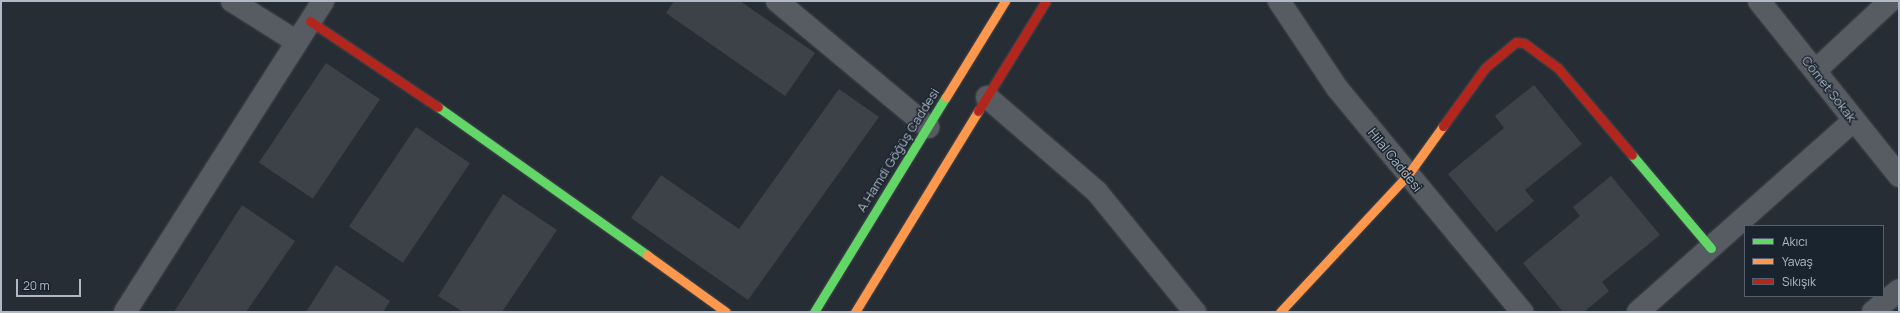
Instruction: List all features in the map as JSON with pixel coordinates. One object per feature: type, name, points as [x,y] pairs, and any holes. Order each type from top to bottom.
[{"type":"street","points":[[232,1],[297,42]]},
{"type":"street","points":[[124,312],[323,1]]},
{"type":"street","points":[[776,1],[928,127]]},
{"type":"street","name":"A.Hamdi Göğüş Caddesi","points":[[814,312],[1005,1]]},
{"type":"street","points":[[855,312],[1046,1]]},
{"type":"street","name":"Hilal Caddesi","points":[[1279,1],[1337,88],[1407,176],[1522,312]]},
{"type":"street","name":"Cömet Sokak","points":[[1759,1],[1899,176]]},
{"type":"street","points":[[1815,72],[1890,1]]},
{"type":"street","points":[[310,21],[509,155],[726,312]]},
{"type":"street","points":[[1280,312],[1407,176],[1485,68],[1510,46],[1524,43],[1558,68],[1710,248]]},
{"type":"street","points":[[987,96],[1097,192],[1195,312]]},
{"type":"street","points":[[1638,312],[1854,120]]},
{"type":"street","points":[[1873,312],[1899,290]]},
{"type":"building","points":[[674,1],[740,1],[815,53],[785,96],[666,13]]},
{"type":"building","points":[[326,63],[380,99],[313,199],[259,162]]},
{"type":"building","points":[[1534,85],[1582,144],[1525,190],[1534,201],[1496,232],[1448,174],[1504,128],[1495,116]]},
{"type":"building","points":[[839,89],[879,117],[748,300],[631,218],[661,175],[739,229]]},
{"type":"building","points":[[416,127],[470,163],[403,263],[349,226]]},
{"type":"building","points":[[1611,176],[1660,235],[1602,282],[1609,291],[1584,312],[1563,312],[1523,263],[1580,216],[1573,207]]},
{"type":"building","points":[[503,194],[557,230],[502,312],[463,312],[438,296]]},
{"type":"building","points":[[242,205],[295,241],[246,312],[174,312]]},
{"type":"building","points":[[336,265],[390,301],[383,312],[306,312]]},
{"type":"traffic: fast","points":[[814,312],[946,97]]},
{"type":"traffic: fast","points":[[438,107],[647,255]]},
{"type":"traffic: fast","points":[[1632,155],[1711,248]]},
{"type":"traffic: slow","points":[[946,97],[1005,1]]},
{"type":"traffic: slow","points":[[855,312],[978,111]]},
{"type":"traffic: slow","points":[[1280,312],[1407,176],[1443,126]]},
{"type":"traffic: slow","points":[[647,255],[726,312]]},
{"type":"traffic: jam","points":[[978,111],[1046,1]]},
{"type":"traffic: jam","points":[[310,21],[438,107]]},
{"type":"traffic: jam","points":[[1443,126],[1485,68],[1516,42],[1524,43],[1558,68],[1632,155]]}]
